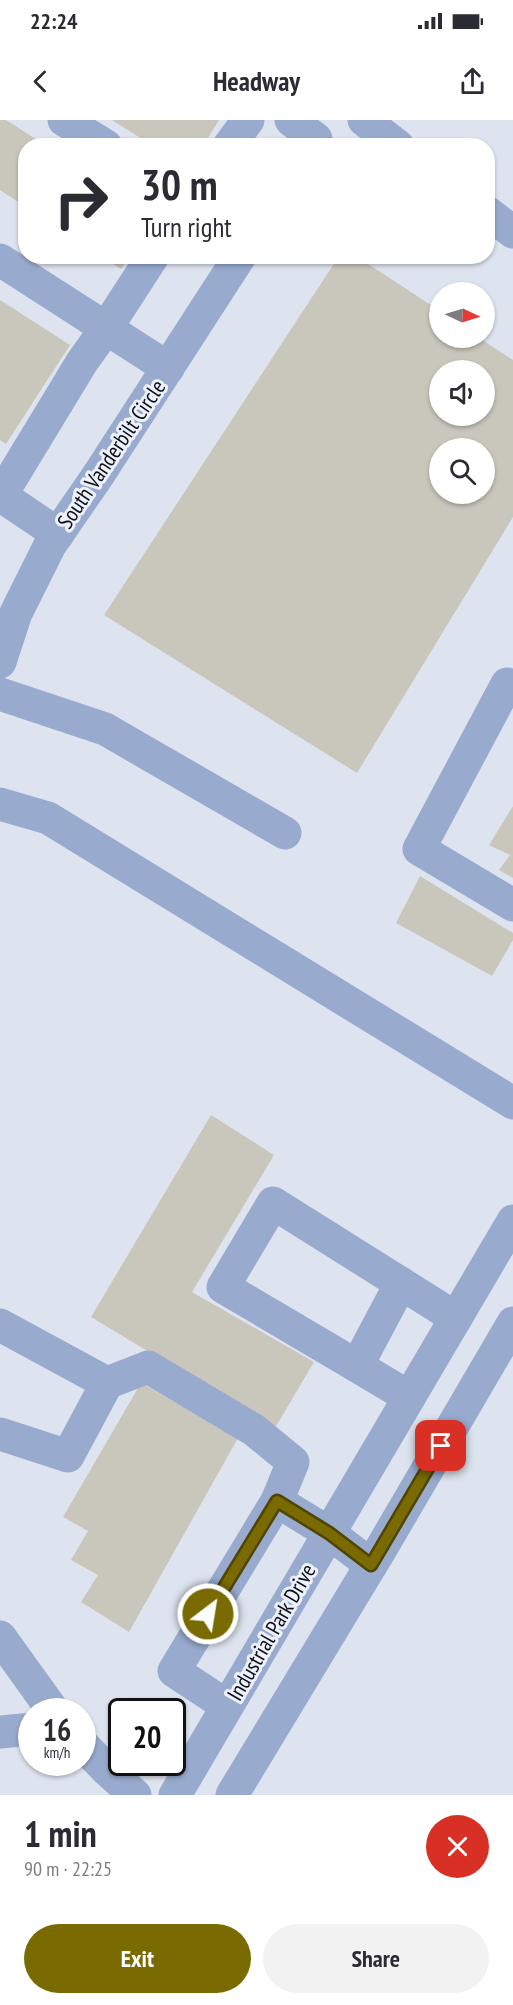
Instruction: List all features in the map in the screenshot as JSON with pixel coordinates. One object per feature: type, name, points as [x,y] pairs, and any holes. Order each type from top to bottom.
[{"type":"street","points":[[64,120],[93,138]]},
{"type":"street","points":[[235,138],[248,120]]},
{"type":"street","points":[[364,120],[388,138]]},
{"type":"street","points":[[495,218],[513,232]]},
{"type":"street","points":[[0,260],[168,368]]},
{"type":"street","points":[[58,534],[0,496],[82,362],[148,264]]},
{"type":"street","name":"South Vanderbilt Circle","points":[[1,654],[16,613],[50,545],[235,264]]},
{"type":"street","points":[[513,687],[507,684],[420,849],[513,905]]},
{"type":"street","points":[[0,694],[105,729],[285,833]]},
{"type":"street","points":[[0,804],[48,818],[513,1102]]},
{"type":"street","points":[[409,1397],[223,1287],[273,1203],[456,1318]]},
{"type":"street","name":"Industrial Park Drive","points":[[176,1795],[513,1221]]},
{"type":"street","points":[[357,1366],[401,1283]]},
{"type":"street","points":[[232,1795],[513,1323]]},
{"type":"street","points":[[0,1325],[107,1383]]},
{"type":"street","points":[[0,1434],[68,1456],[107,1383],[148,1367],[254,1430],[293,1462],[277,1501],[174,1671],[228,1706]]},
{"type":"street","points":[[277,1501],[329,1533],[371,1565]]},
{"type":"street","points":[[0,1636],[44,1698]]},
{"type":"street","points":[[0,1732],[18,1731]]},
{"type":"street","points":[[96,1759],[135,1795]]},
{"type":"building","points":[[0,120],[6,120],[34,138],[18,138],[18,202],[0,190]]},
{"type":"building","points":[[112,120],[219,120],[208,138],[140,138]]},
{"type":"building","points":[[113,264],[124,264],[121,269]]},
{"type":"building","points":[[334,264],[368,264],[429,304],[429,348],[494,348],[513,360],[513,517],[357,773],[104,615]]},
{"type":"building","points":[[0,300],[70,345],[6,444],[0,440]]},
{"type":"building","points":[[513,806],[513,878],[499,870],[510,855],[489,845]]},
{"type":"building","points":[[420,876],[513,933],[513,940],[492,976],[396,923]]},
{"type":"building","points":[[211,1115],[274,1155],[192,1292],[314,1362],[275,1428],[91,1317]]},
{"type":"building","points":[[141,1383],[238,1438],[129,1632],[81,1602],[98,1575],[71,1560],[88,1531],[63,1517]]},
{"type":"route","points":[[208,1614],[277,1501],[329,1533],[371,1565],[441,1446]]}]
